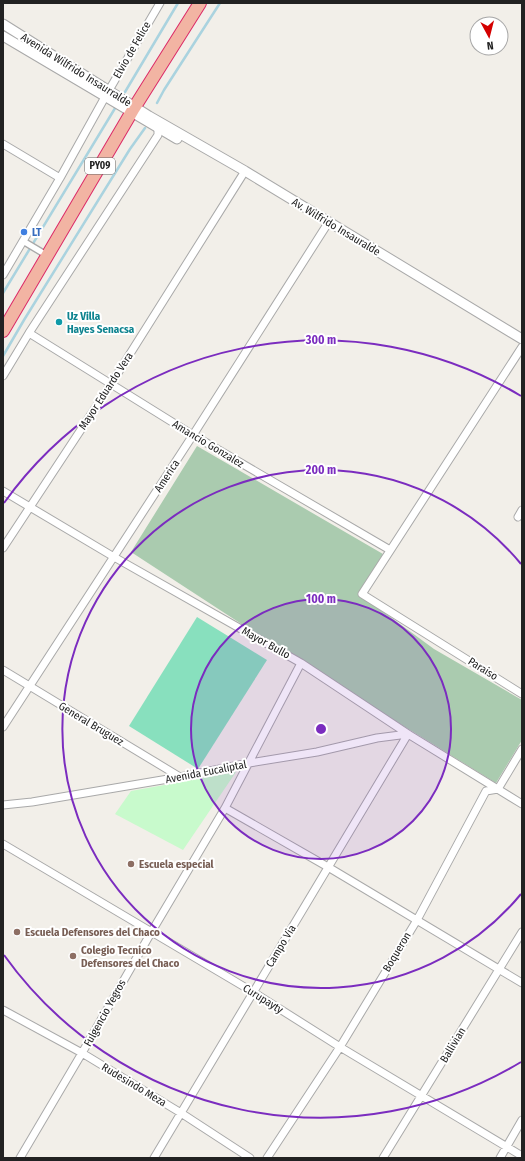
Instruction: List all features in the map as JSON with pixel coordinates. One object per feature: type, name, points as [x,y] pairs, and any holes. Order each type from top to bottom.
[{"type":"highway","name":"PY09","points":[[3,317],[39,251],[130,108],[194,3]]},
{"type":"highway","name":"PY09","points":[[3,331],[130,108],[200,3]]},
{"type":"street","name":"Elvio de Felice","points":[[3,275],[26,243],[107,93],[160,3]]},
{"type":"street","name":"Avenida Wilfrido Insaurralde","points":[[3,24],[130,108],[149,116]]},
{"type":"street","name":"Avenida Wilfrido Insaurralde","points":[[3,36],[92,89],[107,93]]},
{"type":"street","points":[[130,108],[158,129],[243,173]]},
{"type":"street","points":[[3,376],[29,333],[158,135],[158,129],[149,116]]},
{"type":"street","name":"Av. Wilfrido Insauralde","points":[[149,116],[327,224],[522,339]]},
{"type":"street","points":[[3,144],[60,178]]},
{"type":"street","name":"Mayor Eduardo Vera","points":[[3,548],[111,384],[243,173]]},
{"type":"street","points":[[327,224],[522,346],[390,550]]},
{"type":"street","name":"America","points":[[3,727],[193,435],[327,224]]},
{"type":"street","points":[[26,243],[39,251]]},
{"type":"street","name":"Amancio Gonzalez","points":[[29,333],[193,435],[390,550]]},
{"type":"street","name":"Mayor Bullo","points":[[3,491],[114,557],[301,663],[408,734],[522,804]]},
{"type":"street","points":[[518,517],[522,510]]},
{"type":"street","name":"Paraiso","points":[[390,550],[362,594],[522,694]]},
{"type":"street","name":"Fulgencio Yegros","points":[[20,1158],[225,808],[301,663]]},
{"type":"street","name":"General Bruguez","points":[[3,670],[180,777]]},
{"type":"street","name":"Avenida Eucaliptal","points":[[3,805],[32,802],[180,777],[249,763],[317,752],[377,738],[408,734]]},
{"type":"street","name":"Campo Via","points":[[154,1158],[408,734]]},
{"type":"street","name":"Boqueron","points":[[267,1158],[340,1047],[417,920],[486,791],[498,789],[522,749]]},
{"type":"street","points":[[225,808],[328,867],[522,983]]},
{"type":"street","name":"Curupayty","points":[[3,844],[152,931],[340,1047],[522,1156]]},
{"type":"street","name":"Ballivian","points":[[383,1158],[522,932]]},
{"type":"street","name":"Rudesindo Meza","points":[[3,1010],[82,1053],[181,1113],[250,1158]]},
{"type":"street","points":[[500,1158],[522,1120]]},
{"type":"green space","points":[[197,446],[383,554],[359,594],[434,649],[522,700],[522,740],[496,783],[301,663],[131,552]]},
{"type":"green space","points":[[197,617],[267,660],[198,769],[129,726]]},
{"type":"green space","points":[[236,772],[183,850],[115,814],[131,791]]},
{"type":"waterway","points":[[125,92],[178,3]]},
{"type":"waterway","points":[[157,103],[220,3]]},
{"type":"waterway","points":[[3,293],[117,105]]},
{"type":"waterway","points":[[3,356],[130,149],[145,128]]},
{"type":"place","name":"LT","points":[[24,232]]},
{"type":"place","name":"Uz Villa Hayes Senacsa","points":[[59,322]]},
{"type":"place","name":"Escuela especial","points":[[131,864]]},
{"type":"place","name":"Escuela Defensores del Chaco","points":[[17,932]]},
{"type":"place","name":"Colegio Tecnico Defensores del Chaco","points":[[73,956]]}]
